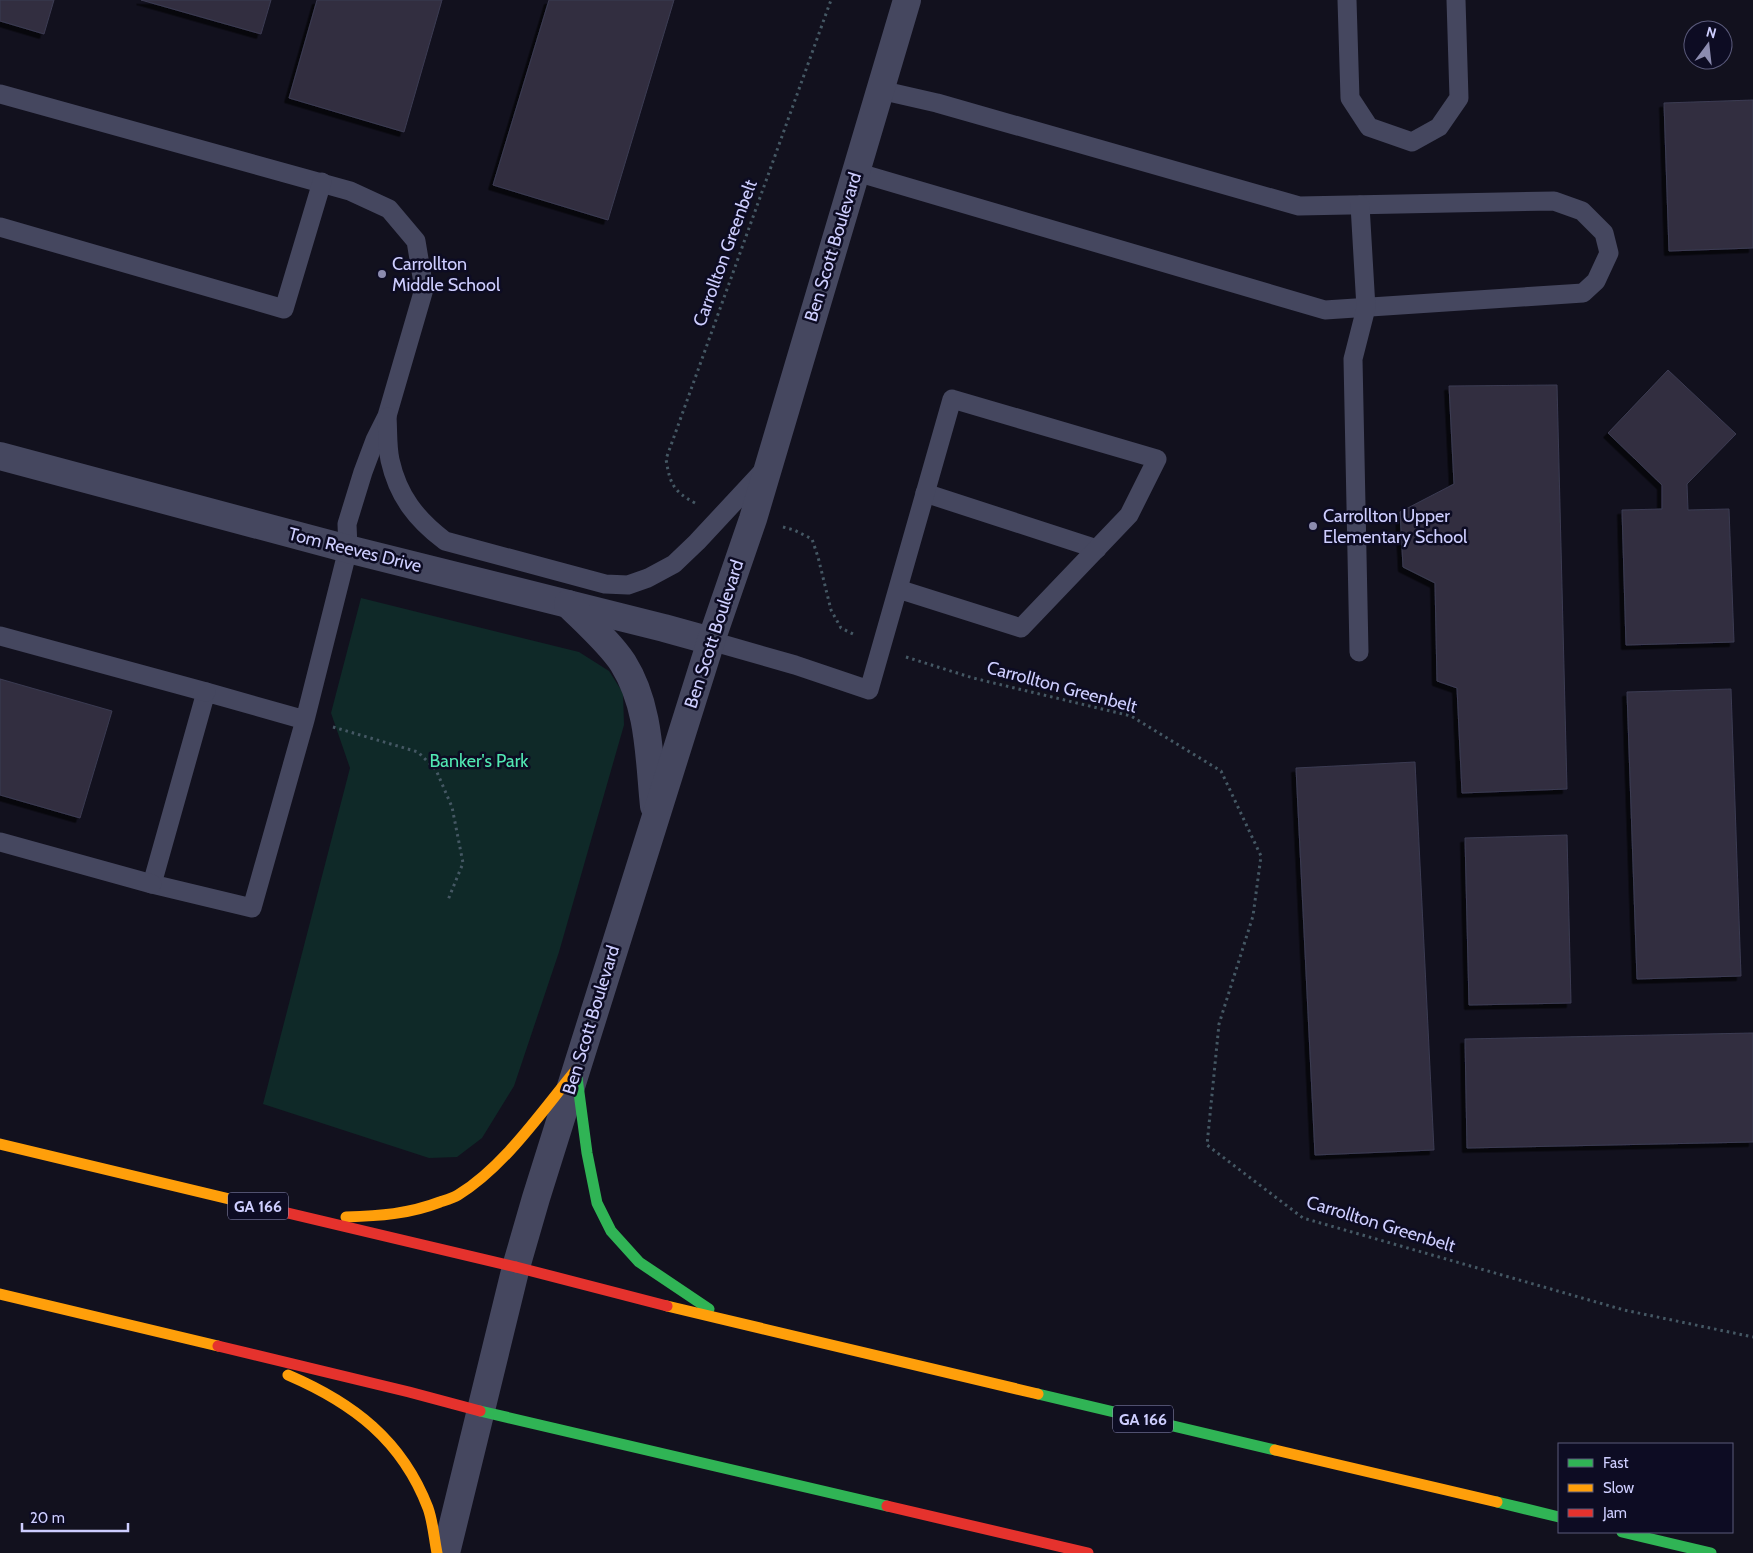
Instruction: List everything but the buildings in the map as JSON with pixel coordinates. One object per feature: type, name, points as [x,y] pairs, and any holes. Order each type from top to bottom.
[{"type":"main road","points":[[287,1212],[348,1217],[385,1216],[423,1209],[457,1196],[484,1176],[504,1156],[576,1070]]},
{"type":"main road","points":[[576,1070],[587,1153],[597,1203],[611,1230],[639,1262],[727,1321]]},
{"type":"main road","name":"GA 166","points":[[0,1144],[516,1267],[727,1321],[1558,1517]]},
{"type":"main road","points":[[0,1294],[409,1392],[480,1411],[1088,1553]]},
{"type":"main road","points":[[173,1335],[305,1382],[347,1404],[379,1430],[411,1469],[429,1509],[437,1553]]},
{"type":"main road","points":[[1626,1533],[1711,1553]]},
{"type":"street","name":"Ben Scott Boulevard","points":[[446,1553],[516,1267],[711,641],[769,464],[907,0]]},
{"type":"street","name":"Tom Reeves Drive","points":[[0,456],[348,549],[711,641]]},
{"type":"street","points":[[568,604],[623,662],[637,690],[645,717],[656,816]]},
{"type":"lane","points":[[1347,0],[1350,98],[1369,127],[1412,142],[1439,127],[1459,98],[1456,0]]},
{"type":"lane","points":[[856,172],[1325,310],[1583,293],[1596,281],[1609,253],[1604,233],[1582,211],[1554,201],[1299,206],[936,103],[880,90]]},
{"type":"lane","points":[[0,94],[350,190],[389,209],[416,241],[424,289],[387,416],[375,440],[363,472],[347,524],[348,549],[306,720],[252,908],[152,884],[0,842]]},
{"type":"lane","points":[[0,227],[284,309],[322,182]]},
{"type":"lane","points":[[1359,652],[1353,359],[1366,308],[1360,205]]},
{"type":"lane","points":[[711,641],[795,665],[869,690],[952,399],[1157,458],[1128,515],[1021,628],[898,589]]},
{"type":"lane","points":[[387,416],[390,459],[399,490],[414,513],[427,528],[445,541],[605,584],[628,585],[648,578],[674,564],[698,542],[769,464]]},
{"type":"lane","points":[[925,493],[1097,548]]},
{"type":"lane","points":[[0,636],[306,720]]},
{"type":"lane","points":[[152,884],[206,692]]},
{"type":"path","name":"Carrollton Greenbelt","points":[[697,504],[679,494],[669,477],[666,459],[830,0]]},
{"type":"path","name":"Carrollton Greenbelt","points":[[794,530],[812,539],[831,610],[841,628],[880,648],[973,678],[1131,716],[1221,771],[1261,856],[1253,916],[1219,1024],[1207,1145],[1303,1218],[1624,1310],[1753,1337]]},
{"type":"path","points":[[306,720],[418,752],[436,770],[452,807],[463,863],[448,900]]},
{"type":"green space","name":"Banker's Park","points":[[361,598],[579,652],[609,671],[623,693],[624,725],[559,952],[514,1086],[482,1138],[457,1157],[429,1158],[263,1104],[350,768],[331,713]]},
{"type":"traffic: fast","points":[[576,1070],[587,1153],[597,1203],[611,1231],[639,1262],[709,1309]]},
{"type":"traffic: fast","points":[[1038,1394],[1275,1450]]},
{"type":"traffic: fast","points":[[480,1411],[887,1506]]},
{"type":"traffic: fast","points":[[1497,1502],[1558,1517]]},
{"type":"traffic: fast","points":[[1626,1533],[1711,1553]]},
{"type":"traffic: slow","points":[[346,1217],[405,1212],[458,1195],[475,1183],[507,1154],[576,1070]]},
{"type":"traffic: slow","points":[[0,1144],[275,1210]]},
{"type":"traffic: slow","points":[[0,1294],[218,1346]]},
{"type":"traffic: slow","points":[[667,1306],[1038,1394]]},
{"type":"traffic: slow","points":[[288,1375],[312,1386],[354,1411],[373,1426],[389,1443],[404,1462],[428,1508],[437,1553]]},
{"type":"traffic: slow","points":[[1275,1450],[1497,1502]]},
{"type":"traffic: jam","points":[[275,1210],[516,1267]]},
{"type":"traffic: jam","points":[[516,1267],[667,1306]]},
{"type":"traffic: jam","points":[[218,1346],[480,1411]]},
{"type":"traffic: jam","points":[[887,1506],[1088,1553]]},
{"type":"place","name":"Carrollton Middle School","points":[[382,274]]},
{"type":"place","name":"Carrollton Upper Elementary School","points":[[1313,526]]}]
